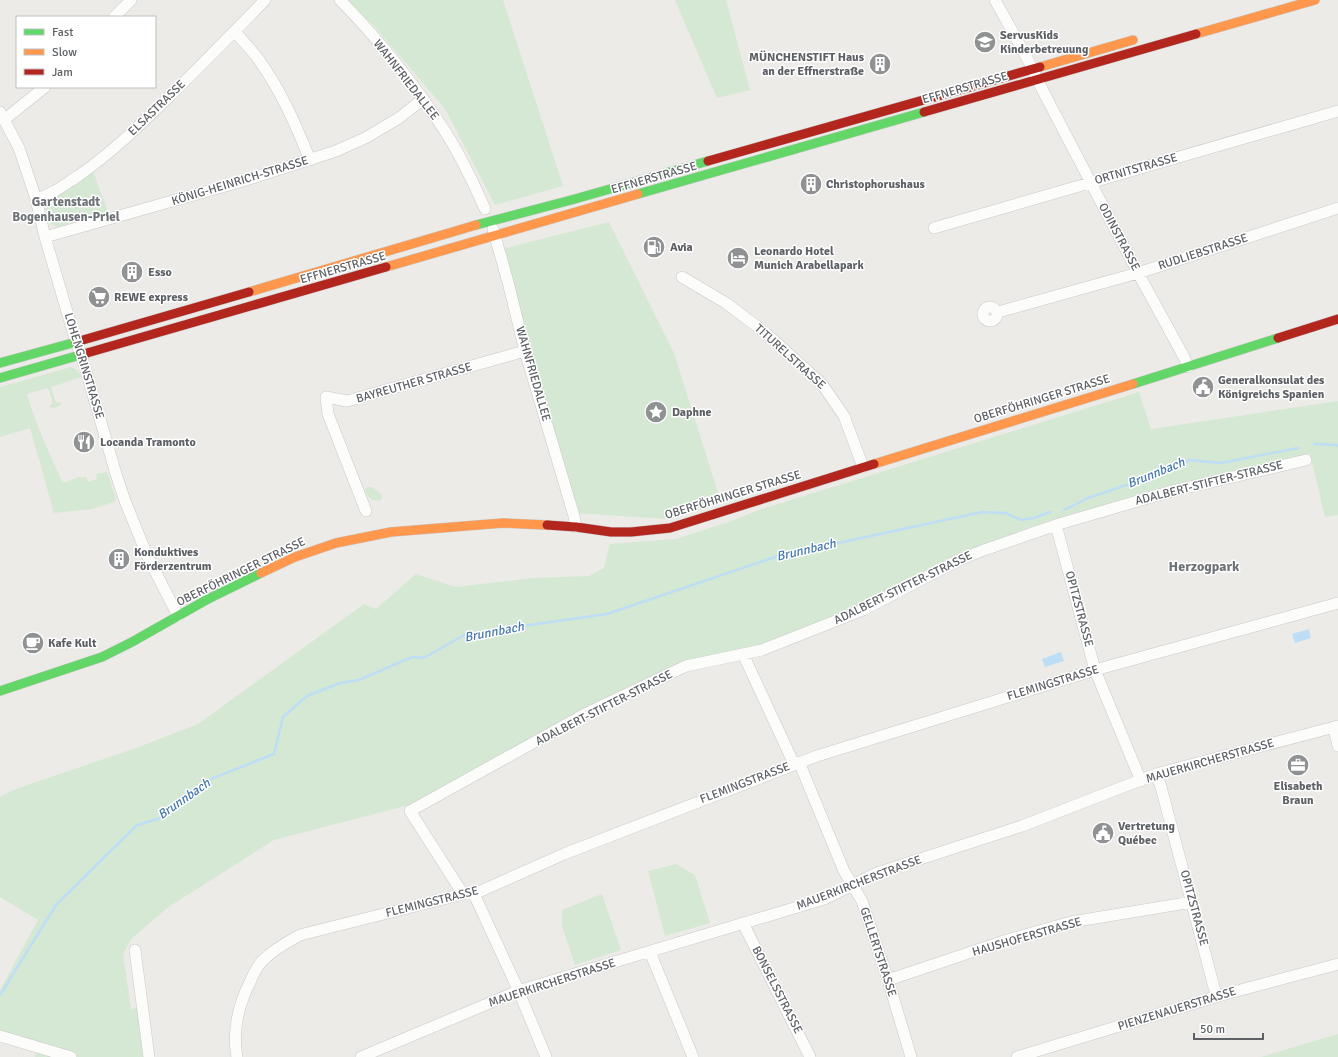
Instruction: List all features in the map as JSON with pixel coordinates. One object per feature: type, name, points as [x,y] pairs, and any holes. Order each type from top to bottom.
[{"type":"main road","name":"EFFNERSTRASSE","points":[[0,378],[277,300],[1037,79],[1315,0]]},
{"type":"main road","name":"EFFNERSTRASSE","points":[[0,363],[490,221],[569,200],[1144,36]]},
{"type":"main road","name":"OBERFÖHRINGER STRASSE","points":[[0,691],[102,657],[132,642],[208,599],[296,557],[336,543],[391,532],[503,523],[576,527],[611,532],[631,532],[670,528],[863,466],[1188,367],[1338,319]]},
{"type":"street","points":[[115,16],[131,0]]},
{"type":"street","name":"ELSASTRASSE","points":[[36,200],[48,196],[75,178],[102,159],[130,135],[235,32],[265,0]]},
{"type":"street","name":"WAHNFRIEDALLEE","points":[[340,0],[378,43],[423,99],[448,136],[467,169],[485,209]]},
{"type":"street","name":"ODINSTRASSE","points":[[995,0],[1188,367]]},
{"type":"street","points":[[235,32],[258,60],[281,95],[297,127],[310,160]]},
{"type":"street","points":[[2,116],[44,88]]},
{"type":"street","name":"KÖNIG-HEINRICH-STRASSE","points":[[45,237],[244,181],[336,151],[365,138],[399,118],[423,99]]},
{"type":"street","name":"ORTNITSTRASSE","points":[[934,228],[1338,111]]},
{"type":"street","name":"LOHENGRINSTRASSE","points":[[2,116],[19,148],[36,200],[45,237],[80,356],[125,501],[147,555],[178,616]]},
{"type":"street","name":"RUDLIEBSTRASSE","points":[[998,312],[1138,273],[1338,208]]},
{"type":"street","name":"WAHNFRIEDALLEE","points":[[490,221],[525,351],[576,527]]},
{"type":"street","name":"TITURELSTRASSE","points":[[682,277],[731,307],[767,334],[822,384],[844,416],[863,466]]},
{"type":"street","name":"BAYREUTHER STRASSE","points":[[366,512],[328,414],[326,397],[347,401],[525,351]]},
{"type":"street","name":"ADALBERT-STIFTER-STRASSE","points":[[463,894],[410,811],[585,714],[686,666],[762,650],[863,610],[959,560],[984,550],[1056,525],[1172,491],[1306,460]]},
{"type":"street","name":"OPITZSTRASSE","points":[[1056,525],[1095,670],[1141,781]]},
{"type":"street","name":"FLEMINGSTRASSE","points":[[237,1057],[235,1044],[236,1021],[242,998],[262,962],[281,945],[300,935],[463,894],[474,894],[564,854],[797,763],[1095,670],[1338,603]]},
{"type":"street","name":"GELLERTSTRASSE","points":[[743,654],[797,763],[844,871],[862,901],[911,1057]]},
{"type":"street","points":[[1336,727],[1338,746]]},
{"type":"street","name":"MAUERKIRCHERSTRASSE","points":[[361,1057],[518,991],[824,899],[877,874],[1022,826],[1156,774],[1336,727]]},
{"type":"street","name":"OPITZSTRASSE","points":[[1156,774],[1215,991],[1218,996]]},
{"type":"street","points":[[474,894],[546,1057]]},
{"type":"street","name":"HAUSHOFERSTRASSE","points":[[888,980],[1007,940],[1071,922],[1192,902]]},
{"type":"street","name":"BONSELSSTRASSE","points":[[743,923],[810,1057]]},
{"type":"street","points":[[135,950],[149,1057]]},
{"type":"street","points":[[650,952],[693,1057]]},
{"type":"street","name":"PIENZENAUERSTRASSE","points":[[1017,1057],[1218,996],[1338,964]]},
{"type":"street","points":[[0,1036],[71,1057]]},
{"type":"green space","points":[[347,0],[503,0],[563,186],[495,205],[445,109],[375,27]]},
{"type":"green space","points":[[675,0],[726,0],[750,90],[717,98]]},
{"type":"green space","points":[[93,171],[108,212],[57,227],[50,223],[44,205]]},
{"type":"green space","points":[[609,222],[674,353],[721,502],[667,519],[575,513],[502,249]]},
{"type":"green space","points":[[71,367],[77,370],[82,377],[51,387],[56,403],[60,402],[61,404],[57,407],[49,407],[53,403],[48,388],[27,394],[34,417],[63,483],[79,477],[86,477],[88,482],[97,479],[96,474],[107,472],[116,499],[114,502],[92,509],[54,513],[30,428],[0,437],[0,387]]},
{"type":"green space","points":[[1139,392],[1151,429],[1338,401],[1338,515],[1325,517],[1310,454],[1167,486],[1033,526],[979,546],[956,556],[860,607],[761,646],[685,663],[409,805],[274,840],[170,906],[132,938],[123,954],[131,1009],[138,1008],[144,1057],[35,1057],[35,1042],[0,1032],[0,990],[38,920],[0,897],[0,797],[13,790],[139,747],[198,724],[364,604],[376,609],[416,574],[456,587],[534,578],[589,576],[604,568],[610,544],[676,539],[729,522],[759,510]]},
{"type":"green space","points":[[368,487],[379,492],[382,496],[381,500],[376,501],[369,497],[365,490]]},
{"type":"green space","points":[[676,864],[695,875],[710,923],[665,936],[648,871]]},
{"type":"green space","points":[[602,894],[621,950],[575,965],[562,926],[562,910]]},
{"type":"green space","points":[[1338,1034],[1338,1057],[1261,1057]]},
{"type":"water","points":[[1309,629],[1311,638],[1295,643],[1292,634]]},
{"type":"water","points":[[1061,652],[1064,661],[1045,667],[1042,659]]},
{"type":"waterway","name":"Brunnbach","points":[[1314,444],[1338,446]]},
{"type":"waterway","name":"Brunnbach","points":[[1064,510],[1088,498],[1150,477],[1190,460],[1221,463],[1298,448]]},
{"type":"waterway","name":"Brunnbach","points":[[0,995],[56,905],[137,825],[161,818],[211,779],[274,754],[283,717],[307,696],[340,683],[359,680],[412,657],[424,658],[466,634],[607,614],[778,556],[982,512],[1006,513],[1021,520],[1034,518],[1050,512]]},
{"type":"traffic: fast","points":[[638,194],[924,112]]},
{"type":"traffic: fast","points":[[476,225],[575,199],[708,161]]},
{"type":"traffic: fast","points":[[1133,384],[1278,338]]},
{"type":"traffic: fast","points":[[0,363],[76,342]]},
{"type":"traffic: fast","points":[[0,378],[80,355]]},
{"type":"traffic: fast","points":[[0,691],[102,657],[132,642],[208,599],[261,573]]},
{"type":"traffic: slow","points":[[1196,34],[1315,0]]},
{"type":"traffic: slow","points":[[1040,67],[1133,40]]},
{"type":"traffic: slow","points":[[386,267],[638,194]]},
{"type":"traffic: slow","points":[[249,292],[476,225]]},
{"type":"traffic: slow","points":[[874,464],[1133,384]]},
{"type":"traffic: slow","points":[[261,573],[295,557],[336,543],[391,532],[503,523],[547,525]]},
{"type":"traffic: jam","points":[[924,112],[1196,34]]},
{"type":"traffic: jam","points":[[708,161],[1040,67]]},
{"type":"traffic: jam","points":[[80,355],[386,267]]},
{"type":"traffic: jam","points":[[76,342],[249,292]]},
{"type":"traffic: jam","points":[[1278,338],[1338,319]]},
{"type":"traffic: jam","points":[[547,525],[611,532],[631,532],[670,528],[874,464]]},
{"type":"place","name":"ServusKids Kinderbetreuung","points":[[985,42]]},
{"type":"place","name":"MÜNCHENSTIFT Haus an der Effnerstraße","points":[[880,64]]},
{"type":"place","name":"Christophorushaus","points":[[811,184]]},
{"type":"place","name":"Avia","points":[[654,247]]},
{"type":"place","name":"Leonardo Hotel Munich Arabellapark","points":[[738,258]]},
{"type":"place","name":"Esso","points":[[132,272]]},
{"type":"place","name":"REWE express","points":[[99,297]]},
{"type":"place","name":"Generalkonsulat des Königreichs Spanien","points":[[1203,387]]},
{"type":"place","name":"Daphne","points":[[656,412]]},
{"type":"place","name":"Locanda Tramonto","points":[[84,442]]},
{"type":"place","name":"Konduktives Förderzentrum","points":[[119,559]]},
{"type":"place","name":"Kafe Kult","points":[[33,643]]},
{"type":"place","name":"Elisabeth Braun","points":[[1298,765]]},
{"type":"place","name":"Vertretung Québec","points":[[1103,833]]},
{"type":"district","name":"Gartenstadt Bogenhausen-Priel","points":[[66,210]]},
{"type":"district","name":"Herzogpark","points":[[1204,566]]}]
